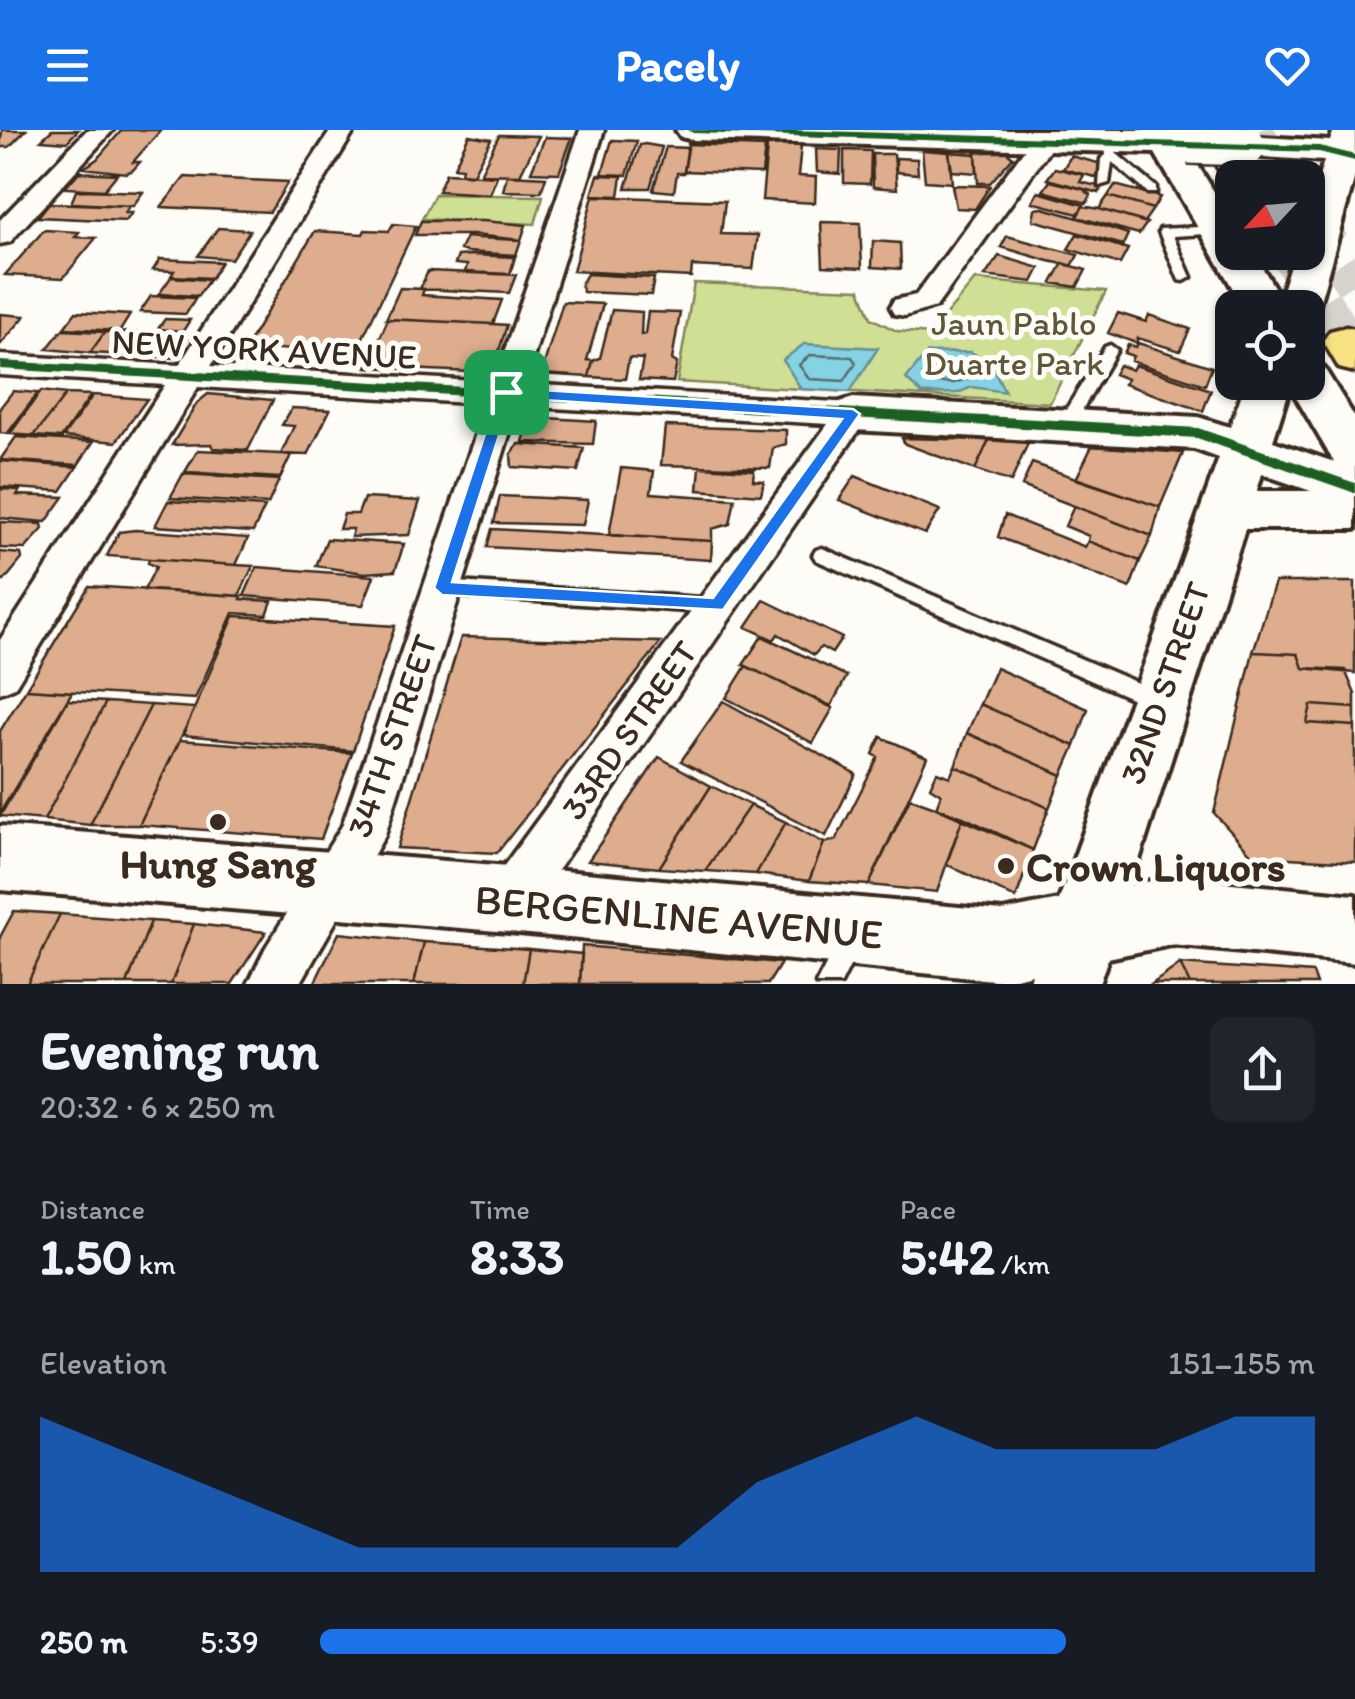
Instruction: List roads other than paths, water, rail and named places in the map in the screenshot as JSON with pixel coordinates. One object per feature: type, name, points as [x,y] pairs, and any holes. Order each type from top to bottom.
[{"type":"highway","points":[[1182,137],[1248,147]]},
{"type":"street","points":[[0,236],[101,130]]},
{"type":"street","points":[[0,675],[342,130]]},
{"type":"street","name":"34TH STREET","points":[[273,984],[302,930],[336,884],[362,834],[592,130]]},
{"type":"street","points":[[693,130],[1048,136],[1110,149],[1182,137],[1215,214]]},
{"type":"street","points":[[904,306],[926,301],[1048,136]]},
{"type":"street","points":[[1248,147],[1338,156],[1302,290]]},
{"type":"street","name":"NEW YORK AVENUE","points":[[0,365],[1198,432],[1355,488]]},
{"type":"street","name":"32ND STREET","points":[[1075,956],[1263,400]]},
{"type":"street","points":[[1321,400],[1355,457]]},
{"type":"street","name":"33RD STREET","points":[[510,899],[853,414]]},
{"type":"street","points":[[1224,510],[1355,510]]},
{"type":"street","name":"BERGENLINE AVENUE","points":[[0,858],[510,899],[842,958],[1003,946],[1075,956],[1171,912],[1355,928]]},
{"type":"lane","points":[[1103,184],[1110,149],[1152,190]]},
{"type":"lane","points":[[1184,278],[1165,232],[1215,242]]},
{"type":"lane","points":[[1077,425],[1076,408],[1110,350]]},
{"type":"lane","points":[[822,556],[1159,701]]},
{"type":"lane","points":[[442,588],[717,606]]},
{"type":"water","points":[[804,344],[878,348],[850,392],[801,389],[783,360]]},
{"type":"water","points":[[971,352],[991,364],[1005,392],[972,387],[958,393],[922,394],[906,379],[927,353]]},
{"type":"tunnel","points":[[1254,134],[1271,160]]},
{"type":"tunnel","points":[[1325,238],[1355,283]]},
{"type":"tunnel","points":[[1301,270],[1346,341]]},
{"type":"place","name":"Hung Sang","points":[[218,822]]},
{"type":"place","name":"Crown Liquors","points":[[1006,866]]},
{"type":"park label","name":"Jaun Pablo Duarte Park","points":[[1014,343]]}]
